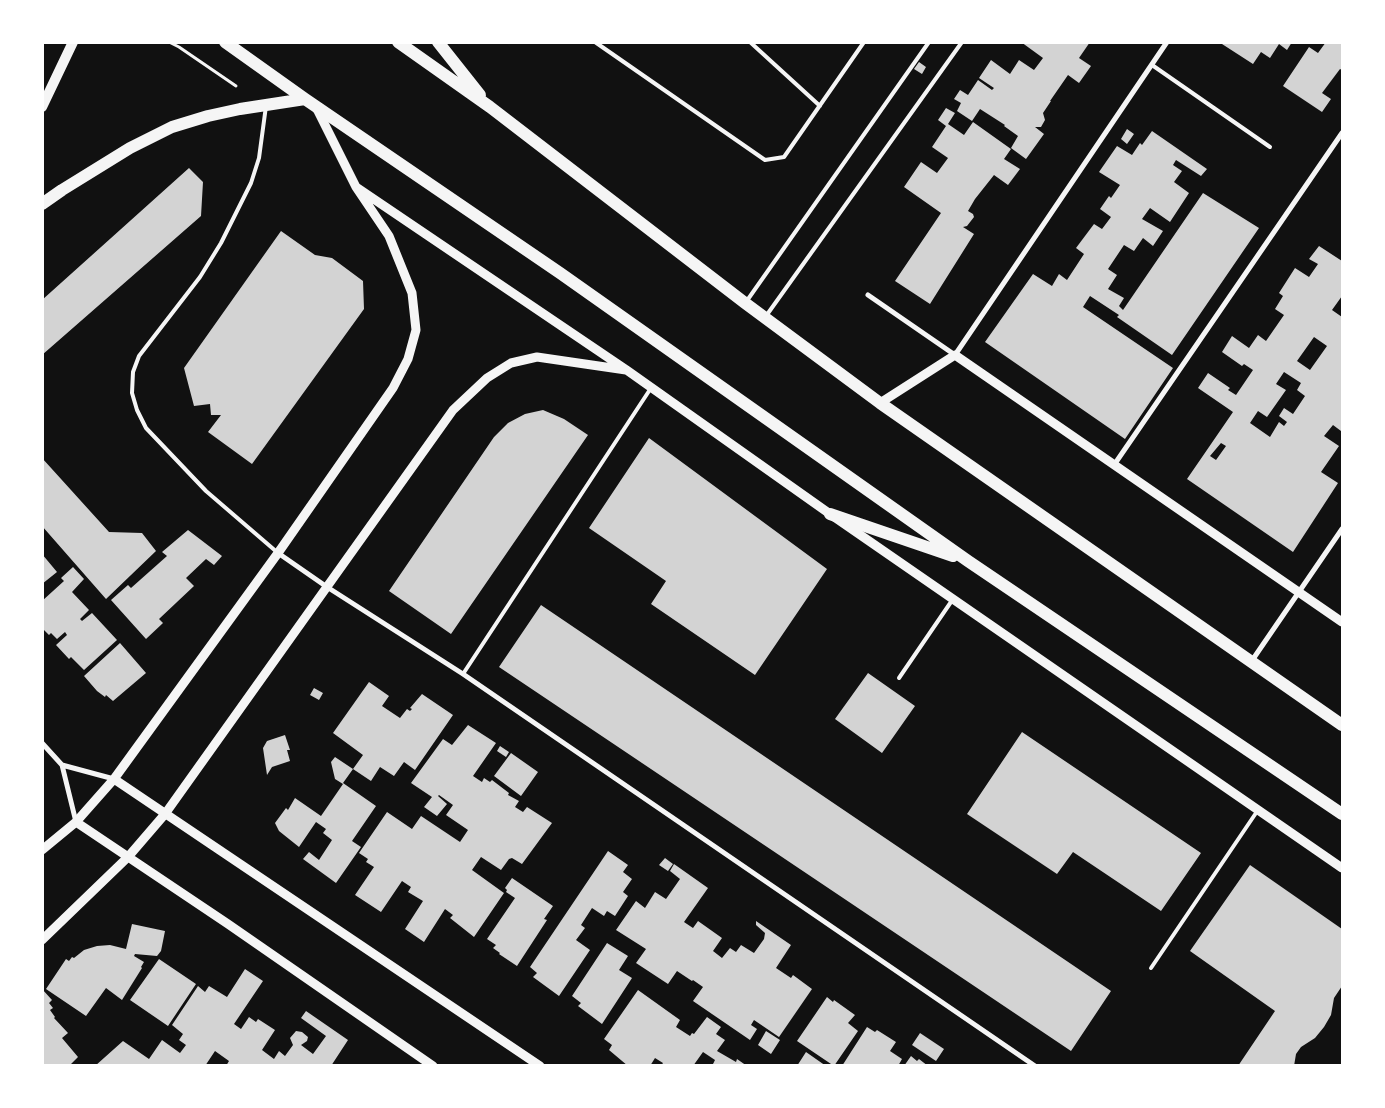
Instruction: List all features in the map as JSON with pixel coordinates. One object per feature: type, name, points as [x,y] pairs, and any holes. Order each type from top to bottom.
[{"type":"main road","points":[[42,107],[73,42]]},
{"type":"main road","points":[[225,42],[316,107],[560,273],[968,561],[1342,814]]},
{"type":"main road","points":[[398,42],[490,107],[745,303],[880,403],[1342,725]]},
{"type":"main road","points":[[438,42],[490,107]]},
{"type":"main road","points":[[42,204],[130,148],[172,127],[240,109],[305,99]]},
{"type":"main road","points":[[830,514],[968,561]]},
{"type":"street","points":[[880,403],[955,355],[1167,42]]},
{"type":"street","points":[[42,850],[76,822],[114,779],[278,552],[393,388],[408,359],[416,330],[412,293],[389,236],[356,187],[316,107]]},
{"type":"street","points":[[1114,465],[1342,133]]},
{"type":"street","points":[[356,187],[628,371],[830,514],[1342,868]]},
{"type":"street","points":[[868,295],[1342,622]]},
{"type":"street","points":[[42,940],[128,858],[165,814],[453,410],[487,378],[511,363],[537,357],[628,371]]},
{"type":"street","points":[[1251,663],[1342,529]]},
{"type":"street","points":[[278,552],[328,587],[463,674],[1035,1066]]},
{"type":"street","points":[[42,743],[62,765],[76,822],[214,914],[433,1066]]},
{"type":"street","points":[[62,765],[114,779],[329,922],[540,1066]]},
{"type":"lane","points":[[594,42],[765,160],[784,157],[864,42]]},
{"type":"lane","points":[[750,42],[820,106]]},
{"type":"lane","points":[[745,303],[929,42]]},
{"type":"lane","points":[[765,318],[962,42]]},
{"type":"lane","points":[[1152,65],[1270,147]]},
{"type":"lane","points":[[266,106],[259,158],[251,183],[221,243],[180,304],[139,356],[134,372],[132,393],[136,410],[146,428],[206,490],[278,552]]},
{"type":"lane","points":[[463,674],[651,388]]},
{"type":"lane","points":[[899,678],[953,599]]},
{"type":"lane","points":[[1151,968],[1258,810]]},
{"type":"path","points":[[169,42],[266,106]]},
{"type":"building","points":[[1021,42],[1090,42],[1079,58],[1091,66],[1079,83],[1068,75],[1043,113],[1045,120],[1041,127],[1035,127],[1044,134],[1026,159],[1011,148],[1018,136],[1005,125],[980,109],[972,121],[957,111],[961,103],[954,99],[960,90],[968,95],[978,80],[992,90],[994,88],[979,78],[991,60],[1010,74],[1019,60],[1034,70],[1043,58]]},
{"type":"building","points":[[1223,42],[1292,42],[1287,50],[1279,44],[1270,58],[1261,52],[1253,64],[1222,44]]},
{"type":"building","points":[[1326,42],[1342,42],[1342,70],[1340,69],[1322,93],[1331,99],[1322,112],[1283,86],[1309,47],[1318,53]]},
{"type":"building","points":[[919,62],[926,67],[922,74],[914,69]]},
{"type":"building","points":[[946,108],[955,113],[948,124],[964,135],[973,122],[1011,149],[1004,159],[1020,169],[1008,185],[994,175],[975,199],[968,211],[974,217],[967,226],[963,227],[974,234],[930,304],[895,281],[941,213],[904,187],[921,162],[937,173],[948,158],[932,147],[946,126],[938,120]]},
{"type":"building","points":[[1127,129],[1134,134],[1127,144],[1121,139]]},
{"type":"building","points":[[1152,131],[1207,169],[1201,176],[1176,160],[1173,165],[1182,171],[1174,182],[1189,193],[1170,222],[1150,208],[1142,219],[1163,231],[1153,246],[1143,238],[1134,251],[1124,245],[1108,269],[1117,275],[1108,289],[1124,298],[1119,306],[1123,310],[1203,193],[1259,228],[1172,355],[1117,317],[1119,315],[1090,296],[1083,307],[1173,368],[1125,439],[985,342],[1033,274],[1052,286],[1059,274],[1067,280],[1084,254],[1076,248],[1094,224],[1102,229],[1111,217],[1100,209],[1120,185],[1099,172],[1117,146],[1132,155],[1140,143],[1142,145]]},
{"type":"building","points":[[189,168],[203,182],[201,216],[42,355],[42,300]]},
{"type":"building","points":[[281,231],[315,255],[332,258],[363,281],[364,309],[252,464],[208,432],[221,415],[211,415],[210,404],[194,406],[184,368]]},
{"type":"building","points":[[1319,246],[1342,261],[1342,296],[1332,310],[1342,317],[1342,428],[1341,431],[1333,425],[1324,436],[1339,446],[1321,472],[1338,483],[1293,552],[1187,479],[1233,412],[1198,388],[1208,373],[1230,388],[1228,390],[1236,395],[1253,370],[1244,364],[1242,366],[1222,352],[1232,336],[1249,348],[1258,335],[1266,341],[1284,315],[1275,309],[1283,296],[1279,293],[1295,268],[1309,277],[1318,264],[1309,259]],"holes":[[[1314,337],[1327,346],[1310,370],[1297,361]],[[1284,372],[1301,383],[1297,390],[1305,396],[1293,414],[1284,408],[1279,416],[1287,422],[1284,426],[1279,422],[1270,437],[1250,423],[1258,411],[1267,417],[1286,390],[1276,384]],[[1221,443],[1226,446],[1216,460],[1210,456]]]},
{"type":"building","points":[[543,410],[564,419],[588,435],[451,634],[389,591],[494,437],[508,423],[525,414]]},
{"type":"building","points":[[649,438],[827,569],[755,675],[651,604],[666,581],[589,528]]},
{"type":"building","points":[[42,458],[109,532],[142,533],[156,551],[106,599],[42,526]]},
{"type":"building","points":[[188,530],[222,556],[214,565],[206,559],[186,578],[194,586],[159,619],[163,623],[146,639],[111,600],[128,585],[131,588],[167,556],[162,552]]},
{"type":"building","points":[[42,554],[57,572],[42,584]]},
{"type":"building","points":[[73,567],[84,579],[72,592],[89,610],[80,619],[82,621],[92,613],[117,640],[84,670],[71,657],[69,659],[56,645],[67,635],[65,632],[57,639],[51,633],[49,635],[42,628],[42,601],[64,581],[61,578]]},
{"type":"building","points":[[541,605],[1111,991],[1071,1051],[499,667]]},
{"type":"building","points":[[120,643],[146,673],[113,701],[97,691],[84,676]]},
{"type":"building","points":[[868,673],[915,706],[882,753],[835,719]]},
{"type":"building","points":[[369,682],[389,696],[382,706],[400,718],[407,709],[410,711],[412,709],[410,708],[422,694],[453,715],[415,770],[404,762],[394,776],[380,767],[371,781],[353,769],[363,755],[333,733]]},
{"type":"building","points":[[314,688],[323,693],[319,700],[310,695]]},
{"type":"building","points":[[468,725],[496,743],[473,776],[482,782],[484,778],[490,782],[492,780],[509,793],[508,795],[519,801],[515,807],[523,812],[527,807],[552,823],[522,864],[512,858],[509,859],[501,870],[481,857],[472,870],[504,893],[474,937],[450,918],[453,915],[445,909],[424,942],[405,929],[423,901],[408,892],[411,887],[402,881],[381,912],[355,895],[374,867],[366,862],[368,859],[359,853],[387,812],[412,829],[421,816],[460,842],[468,830],[446,815],[453,805],[439,795],[447,804],[437,816],[424,807],[432,797],[411,783],[443,739],[452,745]]},
{"type":"building","points":[[1022,732],[1201,853],[1161,911],[1073,852],[1057,874],[967,814]]},
{"type":"building","points":[[285,735],[290,750],[287,750],[290,761],[272,767],[267,775],[263,748],[267,741]]},
{"type":"building","points":[[500,746],[509,752],[506,757],[497,751]]},
{"type":"building","points":[[511,753],[538,772],[521,796],[494,776]]},
{"type":"building","points":[[335,757],[353,769],[343,783],[376,806],[352,841],[361,847],[336,883],[303,859],[309,852],[319,860],[332,840],[323,833],[326,829],[316,822],[299,847],[279,831],[275,823],[286,808],[288,810],[295,798],[321,816],[343,784],[335,779],[331,762]]},
{"type":"building","points":[[608,851],[628,865],[623,872],[632,879],[623,892],[628,896],[615,916],[607,911],[604,916],[592,908],[581,925],[585,928],[576,940],[590,950],[559,996],[533,977],[537,973],[530,967]]},
{"type":"building","points":[[665,858],[673,864],[668,871],[659,865]]},
{"type":"building","points":[[674,864],[708,888],[684,922],[693,928],[698,921],[722,938],[713,951],[722,958],[730,948],[736,952],[741,945],[754,953],[764,939],[765,933],[756,925],[756,921],[791,945],[776,968],[791,978],[793,975],[812,989],[779,1037],[754,1020],[751,1025],[757,1029],[750,1040],[693,1001],[703,987],[693,980],[677,971],[668,984],[636,963],[646,949],[616,930],[636,901],[645,908],[655,892],[666,899],[680,879],[670,871]]},
{"type":"building","points":[[1250,865],[1342,929],[1342,986],[1334,998],[1331,1015],[1324,1027],[1315,1038],[1301,1047],[1296,1054],[1294,1066],[1238,1066],[1275,1011],[1190,951]]},
{"type":"building","points":[[512,878],[553,906],[544,919],[547,920],[517,966],[499,954],[493,948],[496,945],[487,939],[515,898],[506,892],[505,888]]},
{"type":"building","points":[[132,924],[165,931],[161,951],[157,956],[135,954],[134,956],[144,962],[122,1000],[106,988],[86,1016],[46,989],[66,959],[69,961],[84,950],[110,945],[126,949]]},
{"type":"building","points":[[607,943],[628,956],[619,970],[632,978],[602,1024],[578,1006],[581,1003],[572,996]]},
{"type":"building","points":[[159,959],[196,984],[168,1026],[130,1000]]},
{"type":"building","points":[[245,969],[263,981],[234,1024],[241,1029],[249,1017],[256,1022],[258,1019],[275,1030],[262,1050],[274,1059],[279,1051],[285,1056],[293,1045],[290,1038],[296,1031],[302,1032],[308,1037],[307,1041],[301,1045],[313,1054],[326,1036],[301,1018],[306,1011],[348,1040],[331,1066],[226,1066],[229,1061],[215,1051],[205,1066],[95,1066],[123,1041],[149,1059],[162,1040],[180,1053],[186,1045],[179,1040],[183,1034],[172,1025],[198,986],[205,992],[209,986],[227,997]]},
{"type":"building","points":[[42,989],[52,1000],[49,1003],[53,1008],[50,1010],[54,1018],[68,1033],[62,1038],[78,1057],[69,1066],[42,1066]]},
{"type":"building","points":[[638,990],[680,1020],[676,1027],[690,1036],[692,1033],[694,1034],[707,1017],[721,1027],[716,1034],[725,1040],[717,1051],[736,1062],[737,1059],[747,1066],[712,1066],[715,1060],[703,1052],[693,1066],[661,1066],[663,1063],[655,1058],[650,1066],[628,1066],[609,1050],[612,1045],[604,1039]]},
{"type":"building","points":[[827,997],[855,1015],[848,1023],[858,1031],[834,1066],[797,1041]]},
{"type":"building","points":[[867,1027],[875,1032],[877,1030],[896,1042],[890,1051],[902,1059],[898,1066],[842,1066]]},
{"type":"building","points":[[766,1031],[780,1040],[771,1054],[758,1045]]},
{"type":"building","points":[[920,1033],[944,1049],[936,1061],[912,1045]]},
{"type":"building","points":[[806,1052],[826,1066],[797,1066]]},
{"type":"building","points":[[911,1056],[917,1061],[919,1059],[928,1066],[904,1066]]}]
